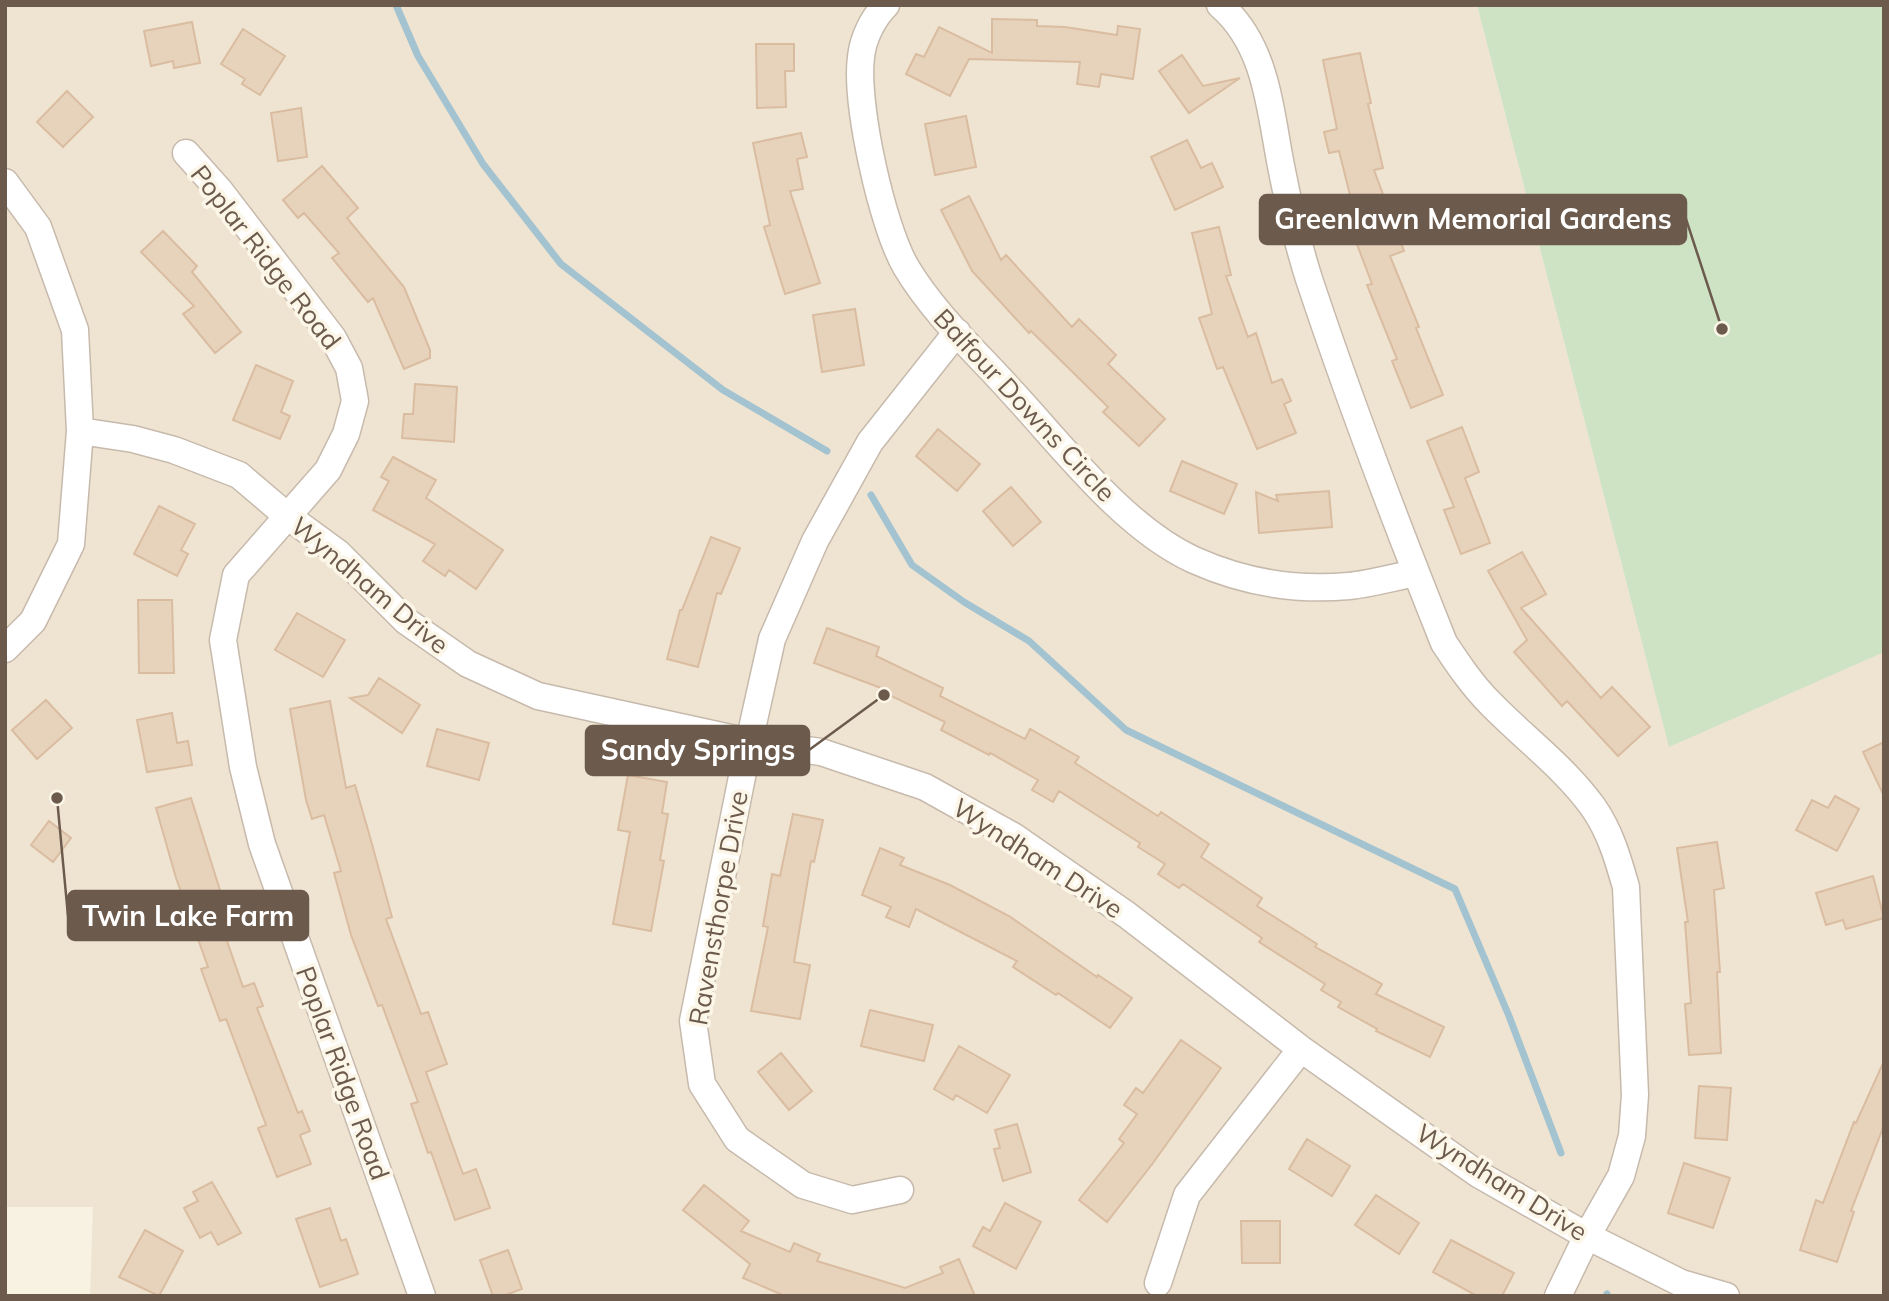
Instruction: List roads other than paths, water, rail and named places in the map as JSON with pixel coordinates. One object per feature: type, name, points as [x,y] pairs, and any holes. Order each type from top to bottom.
[{"type":"street","name":"Balfour Downs Circle","points":[[886,5],[878,13],[867,33],[861,55],[860,94],[875,172],[892,234],[905,265],[925,296],[1123,511],[1156,538],[1192,559],[1230,574],[1272,585],[1312,588],[1351,586],[1416,573]]},
{"type":"street","points":[[1220,5],[1246,33],[1262,70],[1294,228],[1309,277],[1444,643],[1490,704],[1539,747],[1594,809],[1608,834],[1626,887],[1636,1095],[1632,1136],[1621,1176],[1587,1236],[1558,1296]]},
{"type":"street","name":"Poplar Ridge Road","points":[[186,153],[220,191],[287,276],[333,338],[349,368],[355,401],[346,434],[328,470],[236,575],[223,640],[243,767],[262,844],[422,1296]]},
{"type":"street","points":[[5,182],[38,227],[75,330],[80,431],[71,544],[33,621],[5,649]]},
{"type":"street","name":"Ravensthorpe Drive","points":[[900,1190],[852,1200],[803,1185],[737,1139],[702,1084],[693,1021],[772,639],[815,541],[870,442],[957,332]]},
{"type":"street","name":"Wyndham Drive","points":[[80,431],[164,447],[239,475],[286,515],[338,553],[406,621],[468,664],[538,696],[749,742],[821,752],[926,788],[1013,836],[1127,915],[1301,1049],[1478,1174],[1587,1236],[1681,1283],[1726,1296]]},
{"type":"street","points":[[1158,1283],[1187,1195],[1301,1049]]},
{"type":"waterway","points":[[396,5],[418,56],[483,164],[561,264],[723,390],[827,451]]},
{"type":"waterway","points":[[871,495],[912,565],[964,602],[1029,641],[1126,730],[1455,889],[1509,1016],[1561,1153]]},
{"type":"place","name":"Greenlawn Memorial Gardens","points":[[1722,329]]},
{"type":"place","name":"Sandy Springs","points":[[884,695]]},
{"type":"place","name":"Twin Lake Farm","points":[[57,798]]}]
